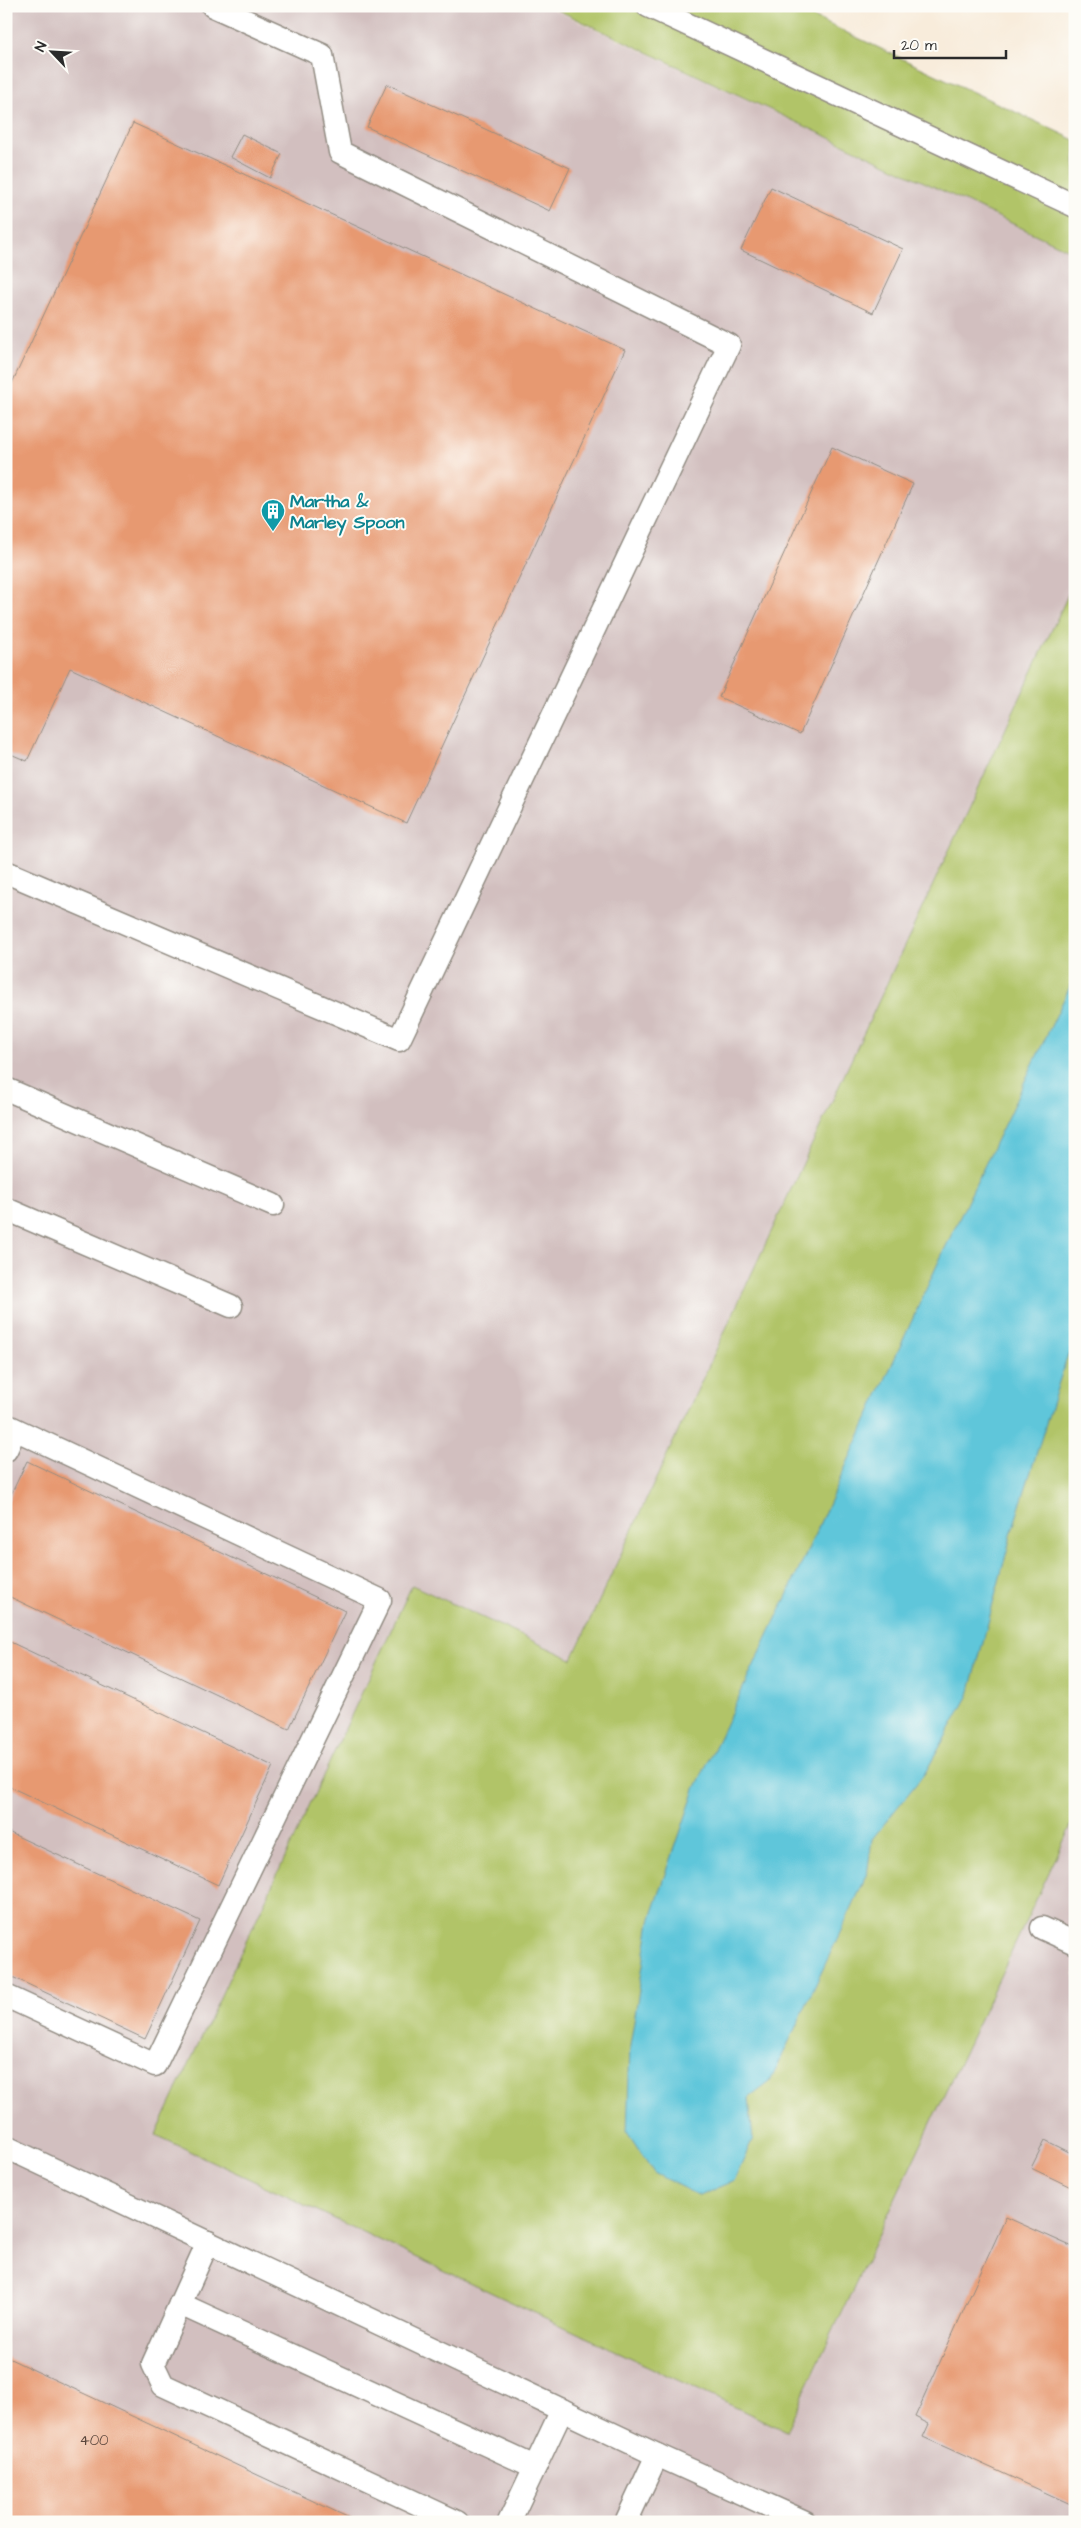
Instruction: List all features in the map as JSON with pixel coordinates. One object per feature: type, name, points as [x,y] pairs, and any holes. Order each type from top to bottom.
[{"type":"lane","points":[[6,872],[399,1040],[729,345],[340,152],[322,55],[212,6]]},
{"type":"lane","points":[[648,6],[1075,206]]},
{"type":"lane","points":[[6,1089],[273,1205]]},
{"type":"lane","points":[[6,1209],[231,1306]]},
{"type":"lane","points":[[6,1450],[11,1427],[380,1600],[155,2065],[6,1996]]},
{"type":"lane","points":[[1042,1928],[1075,1943]]},
{"type":"lane","points":[[6,2146],[657,2456],[805,2522]]},
{"type":"lane","points":[[208,2242],[153,2364],[163,2384],[457,2522]]},
{"type":"lane","points":[[180,2304],[534,2466]]},
{"type":"lane","points":[[509,2522],[562,2410]]},
{"type":"lane","points":[[626,2522],[657,2456]]},
{"type":"shaded area","points":[[6,6],[546,6],[1075,253],[1075,580],[572,1660],[413,1585],[786,2430],[1075,1817],[1075,2522],[6,2522]]},
{"type":"green space","points":[[549,6],[790,6],[1075,140],[1075,253]]},
{"type":"green space","points":[[1075,580],[1075,1817],[786,2431],[156,2135],[412,1585],[572,1659]]},
{"type":"water","points":[[1075,976],[1075,1340],[1066,1360],[1013,1528],[969,1695],[925,1773],[872,1839],[867,1875],[770,2082],[749,2098],[753,2139],[734,2181],[699,2196],[654,2173],[627,2132],[630,2046],[650,1921],[695,1789],[790,1589],[938,1263]]},
{"type":"building","points":[[387,84],[570,168],[550,211],[367,127]]},
{"type":"building","name":"Martha & Marley Spoon","points":[[133,123],[625,350],[406,823],[70,668],[27,761],[6,752],[6,396]]},
{"type":"building","points":[[242,134],[282,154],[270,178],[230,157]]},
{"type":"building","points":[[771,187],[903,249],[873,313],[741,250]]},
{"type":"building","points":[[832,447],[913,484],[800,734],[719,697]]},
{"type":"building","points":[[27,1461],[345,1611],[289,1729],[6,1595],[6,1505]]},
{"type":"building","points":[[6,1640],[273,1766],[218,1885],[6,1785]]},
{"type":"building","points":[[6,1831],[200,1921],[145,2039],[6,1974]]},
{"type":"building","points":[[1045,2140],[1075,2155],[1075,2189],[1031,2168]]},
{"type":"building","points":[[1006,2217],[1075,2248],[1075,2506],[923,2437],[929,2424],[915,2417]]},
{"type":"building","points":[[6,2357],[358,2522],[6,2522]]},
{"type":"place","name":"Martha & Marley Spoon","points":[[273,532]]}]
